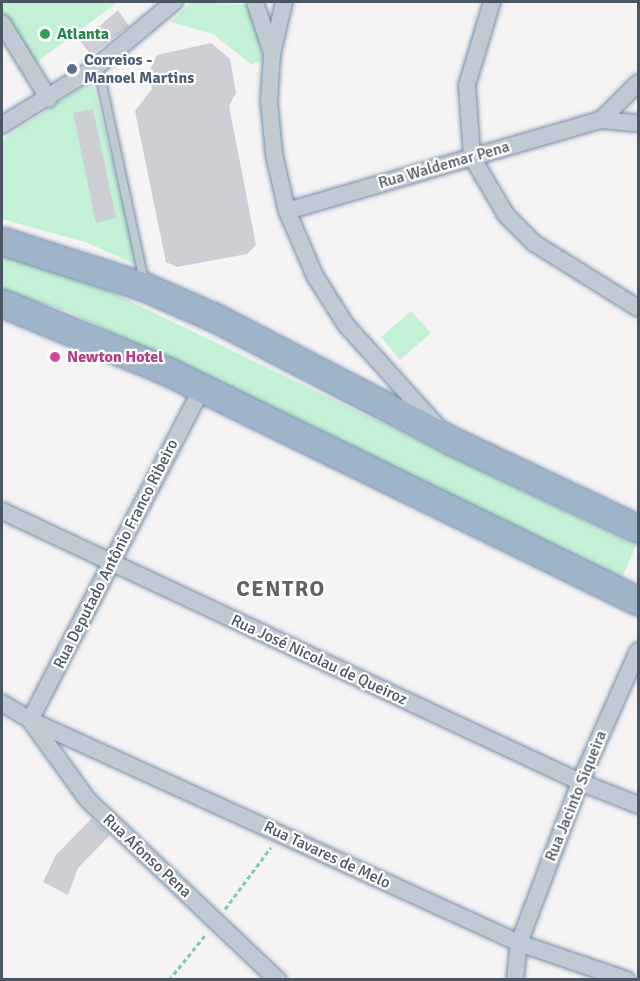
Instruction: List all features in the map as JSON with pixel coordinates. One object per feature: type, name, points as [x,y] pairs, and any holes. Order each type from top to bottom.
[{"type":"highway","points":[[2,241],[145,287],[216,318],[450,440],[639,529]]},
{"type":"highway","points":[[2,303],[202,388],[639,601]]},
{"type":"street","points":[[2,125],[49,99],[98,66],[174,2]]},
{"type":"street","points":[[255,2],[272,54]]},
{"type":"street","points":[[284,2],[272,54],[269,101],[274,154],[287,211],[315,276],[346,325],[450,440]]},
{"type":"street","points":[[492,2],[467,85],[472,156],[506,215],[534,243],[639,308]]},
{"type":"street","points":[[2,23],[49,99]]},
{"type":"street","points":[[601,120],[639,83]]},
{"type":"street","points":[[601,120],[639,123]]},
{"type":"street","name":"Rua Waldemar Pena","points":[[287,211],[601,120]]},
{"type":"street","name":"Rua Deputado Antônio Franco Ribeiro","points":[[30,720],[110,561],[202,388]]},
{"type":"street","name":"Rua José Nicolau de Queiroz","points":[[2,511],[580,782],[639,805]]},
{"type":"street","name":"Rua Jacinto Siqueira","points":[[515,980],[519,944],[580,782],[639,651]]},
{"type":"street","name":"Rua Tavares de Melo","points":[[2,703],[30,720],[519,944],[627,980]]},
{"type":"street","name":"Rua Afonso Pena","points":[[30,720],[88,800],[138,852],[218,920],[278,980]]},
{"type":"lane","points":[[98,66],[145,287]]},
{"type":"path","points":[[169,980],[218,920],[281,834]]},
{"type":"green space","name":"Atlanta","points":[[2,2],[118,2],[33,65],[2,13]]},
{"type":"green space","points":[[191,2],[256,5],[262,59],[252,65],[213,34],[171,22]]},
{"type":"green space","points":[[92,81],[139,266],[88,243],[2,219],[2,140]]},
{"type":"green space","points":[[2,254],[84,279],[636,546],[621,580],[67,311],[2,291]]},
{"type":"green space","points":[[411,311],[431,333],[400,360],[381,337]]},
{"type":"building","points":[[118,10],[129,26],[91,55],[81,42]]},
{"type":"building","points":[[211,43],[230,59],[236,93],[229,106],[256,245],[247,254],[177,267],[166,262],[135,111],[152,89],[149,72],[157,55]]},
{"type":"building","points":[[93,109],[116,218],[96,223],[73,113]]},
{"type":"building","points":[[92,818],[110,835],[78,868],[68,895],[43,882],[56,855]]},
{"type":"place","name":"Atlanta","points":[[45,34]]},
{"type":"place","name":"Correios - Manoel Martins","points":[[72,69]]},
{"type":"place","name":"Newton Hotel","points":[[55,357]]},
{"type":"district","name":"CENTRO","points":[[281,589]]}]
